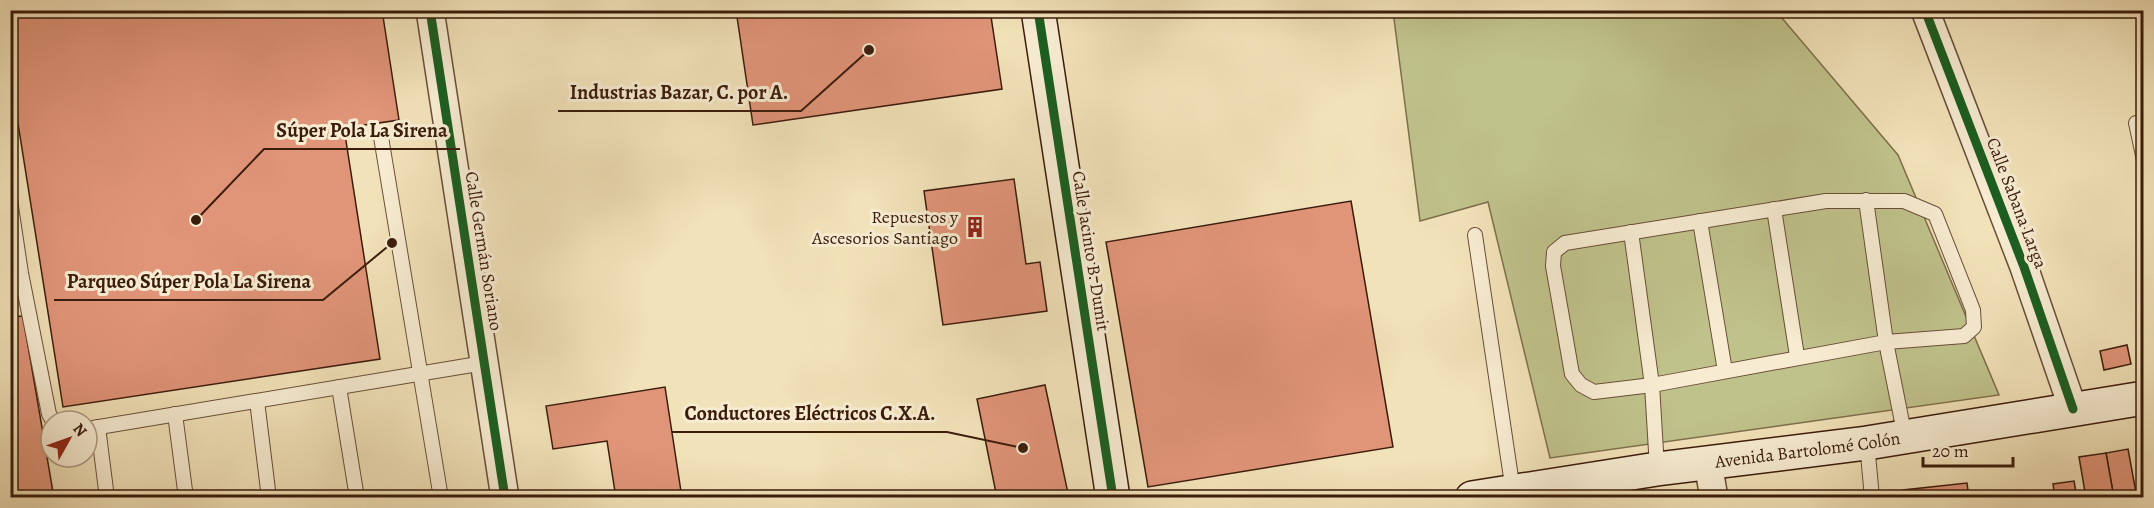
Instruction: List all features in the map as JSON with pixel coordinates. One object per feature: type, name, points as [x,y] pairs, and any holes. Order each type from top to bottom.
[{"type":"main road","name":"Calle Jacinto B. Dumit","points":[[1038,10],[1113,498]]},
{"type":"main road","name":"Avenida Bartolomé Colón","points":[[1472,498],[1657,469],[1867,443],[2144,398]]},
{"type":"street","name":"Calle Germán Soriano","points":[[430,10],[505,498]]},
{"type":"street","name":"Calle Sabana Larga","points":[[1925,10],[2024,267],[2073,409]]},
{"type":"street","points":[[1708,463],[1714,498]]},
{"type":"lane","points":[[2136,123],[2144,160]]},
{"type":"lane","points":[[381,137],[441,498]]},
{"type":"lane","points":[[10,200],[16,274],[48,409]]},
{"type":"lane","points":[[1866,200],[1886,342],[1905,437]]},
{"type":"lane","points":[[1866,200],[1904,201],[1935,214],[1973,310],[1974,327],[1964,336],[1886,342],[1797,356],[1652,385],[1594,392],[1581,385],[1572,374],[1552,266],[1554,252],[1564,243],[1826,201],[1866,200]]},
{"type":"lane","points":[[1774,209],[1797,356]]},
{"type":"lane","points":[[1700,221],[1725,371]]},
{"type":"lane","points":[[1630,232],[1652,385],[1657,469]]},
{"type":"lane","points":[[1475,235],[1513,491]]},
{"type":"lane","points":[[99,427],[484,363]]},
{"type":"lane","points":[[339,387],[357,498]]},
{"type":"lane","points":[[257,401],[269,498]]},
{"type":"lane","points":[[175,414],[186,498]]},
{"type":"lane","points":[[1867,443],[1872,498]]},
{"type":"lane","points":[[99,461],[107,498]]},
{"type":"green space","points":[[1393,11],[1776,11],[1898,155],[1999,395],[1550,458],[1488,202],[1420,221]]},
{"type":"building","points":[[10,10],[382,10],[399,120],[344,128],[380,359],[63,407],[10,73]]},
{"type":"building","points":[[736,10],[990,10],[1002,89],[753,125]]},
{"type":"building","name":"Repuestos y Ascesorios Santiago","points":[[1014,179],[1026,264],[1040,262],[1047,311],[943,325],[924,191]]},
{"type":"building","points":[[1351,201],[1393,447],[1148,487],[1106,242]]},
{"type":"building","points":[[23,316],[39,410],[39,469],[49,469],[54,498],[10,498],[10,317]]},
{"type":"building","points":[[2127,345],[2131,364],[2104,370],[2100,351]]},
{"type":"building","points":[[1045,385],[1069,498],[997,498],[977,399]]},
{"type":"building","points":[[665,387],[682,498],[616,498],[607,441],[553,449],[546,406]]},
{"type":"building","points":[[2128,449],[2137,498],[2114,498],[2106,453]]},
{"type":"building","points":[[2106,453],[2114,498],[2086,498],[2079,457]]},
{"type":"building","points":[[2074,481],[2077,498],[2055,498],[2053,484]]},
{"type":"building","points":[[1967,483],[1969,498],[1904,498],[1903,490]]},
{"type":"cycle path","points":[[430,10],[505,498]]},
{"type":"cycle path","points":[[1038,10],[1113,498]]},
{"type":"cycle path","points":[[1925,10],[2024,267],[2073,409]]},
{"type":"place","name":"Industrias Bazar, C. por A.","points":[[869,50]]},
{"type":"place","name":"Súper Pola La Sirena","points":[[196,220]]},
{"type":"place","name":"Repuestos y Ascesorios Santiago","points":[[975,227]]},
{"type":"place","name":"Parqueo Súper Pola La Sirena","points":[[392,243]]},
{"type":"place","name":"Conductores Eléctricos C.X.A.","points":[[1023,448]]}]
